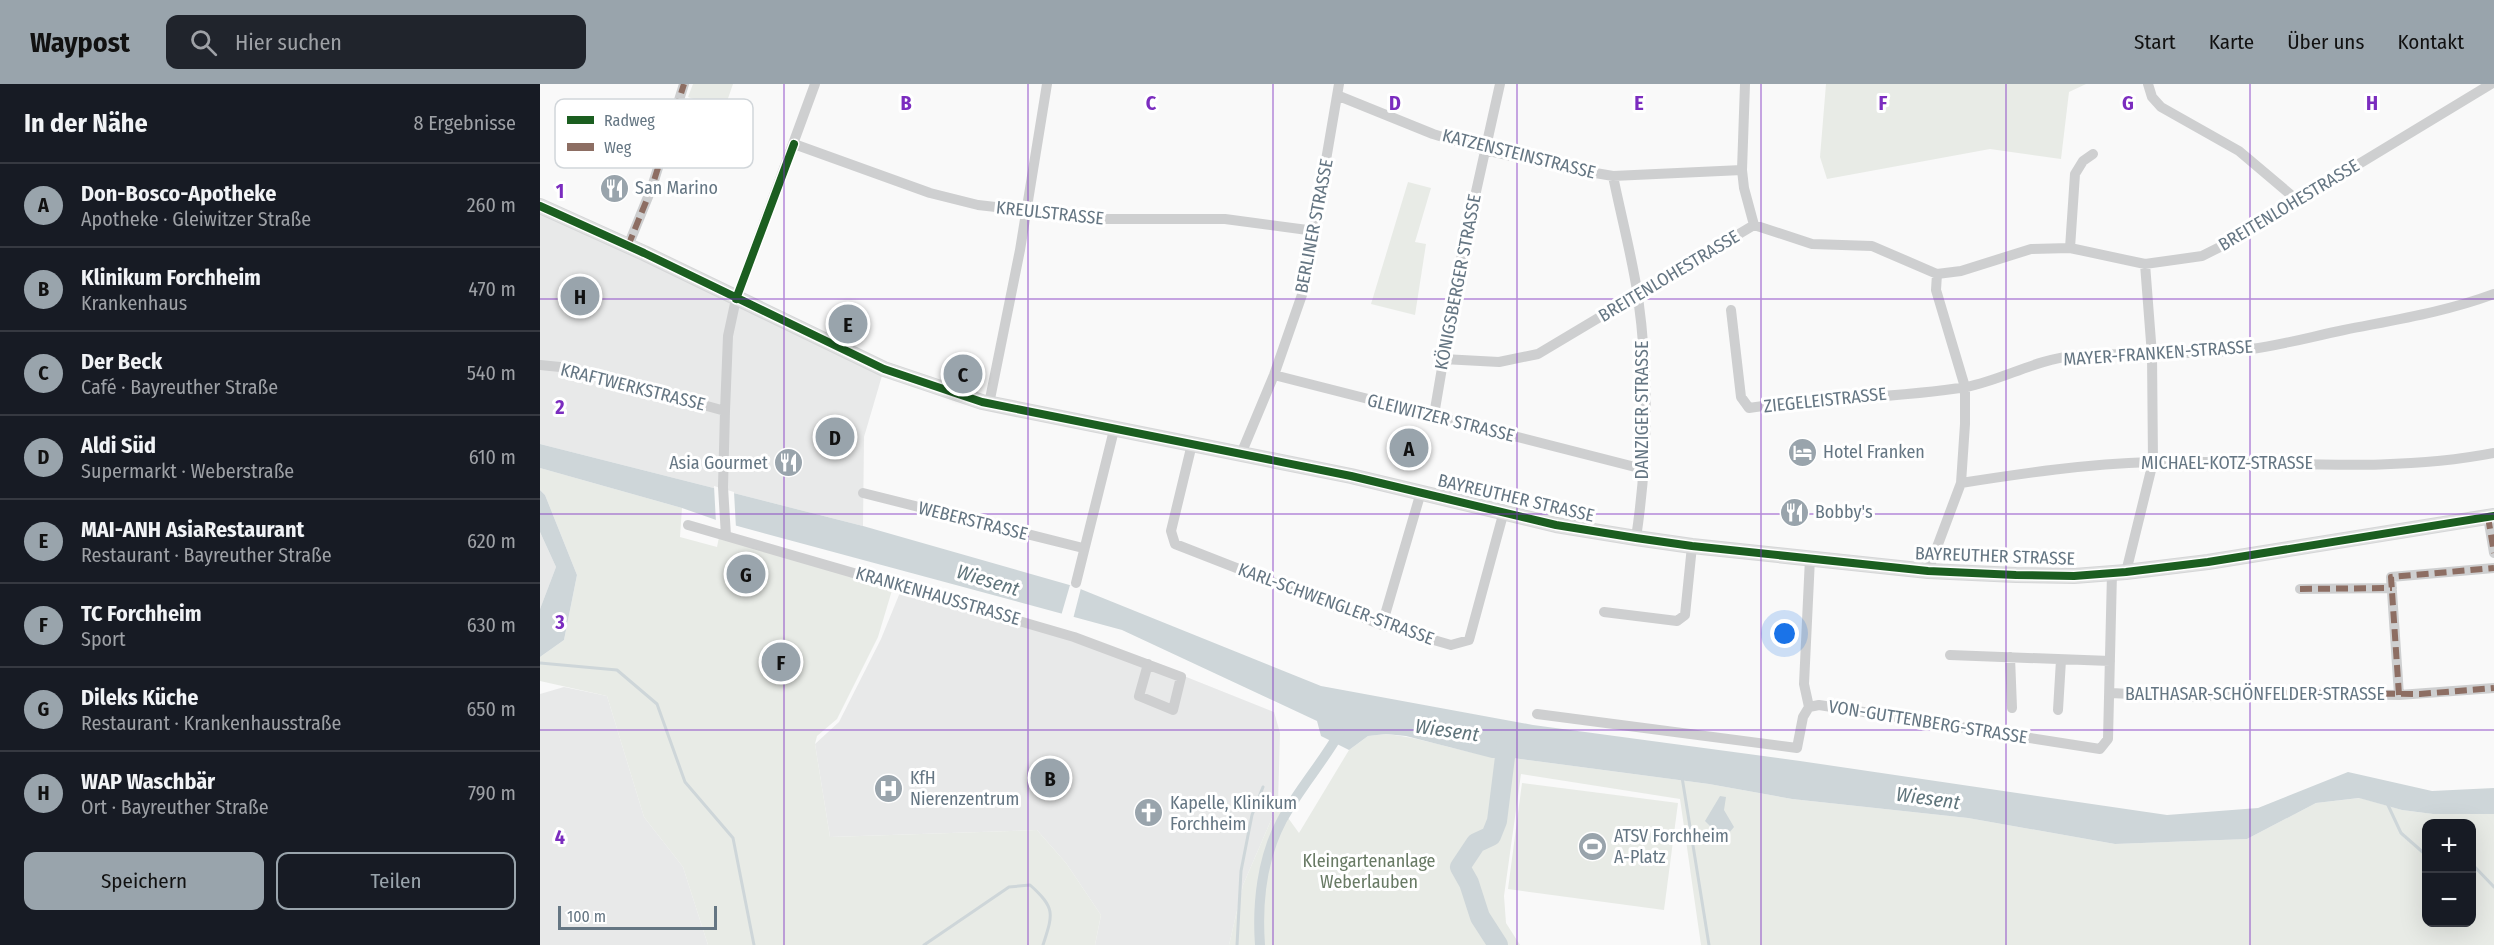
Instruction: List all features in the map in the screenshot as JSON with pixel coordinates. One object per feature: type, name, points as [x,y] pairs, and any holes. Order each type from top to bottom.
[{"type":"main road","name":"BAYREUTHER STRASSE","points":[[540,206],[884,369],[989,404],[1421,492],[1556,525],[1636,538],[1928,571],[2016,576],[2119,573],[2208,562],[2491,516]]},
{"type":"street","points":[[679,99],[684,84]]},
{"type":"street","points":[[725,531],[725,411],[728,336],[736,299],[815,84]]},
{"type":"street","points":[[989,404],[1020,250],[1047,84]]},
{"type":"street","name":"BERLINER STRASSE","points":[[1241,454],[1274,375],[1304,289],[1339,96],[1339,84]]},
{"type":"street","name":"KÖNIGSBERGER STRASSE","points":[[1434,415],[1459,268],[1500,84]]},
{"type":"street","points":[[1745,84],[1742,170],[1744,188],[1754,225]]},
{"type":"street","points":[[2148,84],[2152,97],[2162,107],[2239,151],[2297,200]]},
{"type":"street","name":"BREITENLOHESTRASSE","points":[[1443,359],[1498,362],[1538,354],[1754,225],[1812,244],[1872,246],[1937,274],[1961,271],[2031,249],[2070,248],[2145,264],[2202,256],[2230,242],[2491,84]]},
{"type":"street","name":"KATZENSTEINSTRASSE","points":[[1339,96],[1433,134],[1485,150],[1613,176],[1742,170]]},
{"type":"street","name":"KREULSTRASSE","points":[[794,144],[930,193],[978,205],[1101,219],[1226,219],[1315,231]]},
{"type":"street","points":[[2070,248],[2075,174],[2083,161],[2093,154]]},
{"type":"street","points":[[628,246],[658,168]]},
{"type":"street","name":"DANZIGER STRASSE","points":[[1613,176],[1638,295],[1645,368],[1643,469],[1636,538]]},
{"type":"street","name":"VON-GUTTENBERG-STRASSE","points":[[1537,714],[1797,748],[1803,717],[1809,707],[1819,705],[2100,749],[2108,739],[2111,693],[2110,660],[2119,573],[2153,462],[2152,356],[2145,264]]},
{"type":"street","points":[[1928,571],[1961,483],[1965,387],[1936,290],[1937,274]]},
{"type":"street","name":"MAYER-FRANKEN-STRASSE","points":[[1965,387],[1990,381],[2040,362],[2073,356],[2152,356],[2251,349],[2409,317],[2473,302],[2494,294]]},
{"type":"street","name":"ZIEGELEISTRASSE","points":[[1731,310],[1741,397],[1749,408],[1785,402],[1819,402],[1965,387]]},
{"type":"street","name":"KRAFTWERKSTRASSE","points":[[540,365],[570,368],[725,411]]},
{"type":"street","name":"GLEIWITZER STRASSE","points":[[1274,375],[1643,469]]},
{"type":"street","points":[[1076,583],[1114,430]]},
{"type":"street","name":"KARL-SCHWENGLER-STRASSE","points":[[1192,444],[1171,531],[1175,544],[1382,625],[1451,645],[1469,640],[1504,511]]},
{"type":"street","name":"MICHAEL-KOTZ-STRASSE","points":[[1961,483],[2065,466],[2153,462],[2399,464],[2494,453]]},
{"type":"street","name":"BAYREUTHER STRASSE","points":[[1382,625],[1421,492]]},
{"type":"street","name":"WEBERSTRASSE","points":[[863,493],[1083,548]]},
{"type":"street","points":[[2491,516],[2494,554]]},
{"type":"street","name":"KRANKENHAUSSTRASSE","points":[[688,525],[725,531],[1040,626],[1148,664],[1181,677],[1173,710],[1139,696],[1148,664]]},
{"type":"street","points":[[1604,612],[1677,621],[1685,615],[1692,546]]},
{"type":"street","points":[[1809,707],[1804,684],[1810,558]]},
{"type":"street","points":[[2300,589],[2392,588],[2391,577],[2494,568]]},
{"type":"street","name":"BALTHASAR-SCHÖNFELDER-STRASSE","points":[[2392,588],[2399,695]]},
{"type":"street","points":[[1950,655],[2110,660]]},
{"type":"street","points":[[2010,657],[2012,708]]},
{"type":"street","points":[[2058,710],[2061,660]]},
{"type":"street","name":"BALTHASAR-SCHÖNFELDER-STRASSE","points":[[2111,693],[2189,697],[2268,693],[2399,695],[2494,688]]},
{"type":"shaded area","points":[[540,206],[884,369],[864,437],[863,526],[540,444]]},
{"type":"shaded area","points":[[540,532],[556,567],[540,609]]},
{"type":"shaded area","points":[[901,590],[1119,650],[1274,712],[1280,733],[1278,804],[1243,885],[1229,945],[1095,945],[1101,915],[1066,863],[1037,830],[830,837],[815,744],[839,722],[881,639]]},
{"type":"shaded area","points":[[564,687],[607,696],[644,817],[683,867],[708,945],[540,945],[540,694]]},
{"type":"green space","points":[[693,84],[733,84],[728,99],[688,97]]},
{"type":"green space","points":[[1826,84],[2086,84],[2069,92],[2061,159],[1990,149],[1827,179],[1820,157]]},
{"type":"green space","points":[[1408,182],[1431,188],[1415,242],[1426,244],[1415,315],[1371,304]]},
{"type":"green space","points":[[540,468],[682,508],[680,537],[717,547],[719,537],[893,587],[878,637],[837,719],[817,736],[815,744],[830,837],[1037,830],[1066,863],[1101,915],[1095,945],[708,945],[683,867],[644,817],[607,696],[540,681],[540,657],[564,640],[577,575],[545,495],[540,490]]},
{"type":"green space","name":"Kleingartenanlage Weberlauben","points":[[1386,734],[1497,757],[1709,784],[1792,799],[1968,818],[2115,844],[2247,839],[2316,803],[2360,798],[2402,810],[2433,814],[2494,814],[2494,945],[1701,945],[1680,799],[1521,774],[1504,896],[1506,923],[1520,945],[1229,945],[1243,885],[1278,804],[1299,833],[1349,750],[1368,736]]},
{"type":"green space","name":"ATSV Forchheim A-Platz","points":[[1522,783],[1678,803],[1664,910],[1508,889]]},
{"type":"water","points":[[540,444],[863,526],[1073,586],[1321,686],[1533,725],[1800,761],[2167,815],[2258,808],[2348,772],[2432,791],[2494,788],[2494,814],[2433,814],[2402,810],[2359,798],[2316,803],[2247,839],[2115,844],[1968,818],[1792,799],[1709,784],[1513,758],[1492,758],[1406,736],[1386,734],[1368,736],[1349,750],[1321,736],[1317,721],[1122,630],[719,521],[682,508],[540,468]]},
{"type":"water","points":[[540,490],[545,495],[577,575],[564,640],[540,657],[540,609],[556,567],[540,532]]},
{"type":"water","points":[[1720,796],[1726,797],[1724,810],[1734,827],[1719,845],[1713,829],[1705,821]]},
{"type":"pier","points":[[714,486],[734,492],[736,528],[716,523]]},
{"type":"pier","points":[[1070,585],[1081,588],[1073,619],[1061,616]]},
{"type":"waterway","points":[[540,663],[617,670],[657,704],[685,782],[733,838],[754,945]]},
{"type":"waterway","points":[[1260,945],[1259,914],[1262,881],[1275,835],[1282,820],[1340,732]]},
{"type":"waterway","points":[[1498,945],[1480,917],[1469,883],[1460,867],[1476,843],[1491,836],[1497,821],[1507,741]]},
{"type":"waterway","points":[[1682,777],[1709,945]]},
{"type":"waterway","points":[[1237,945],[1241,871],[1252,815],[1263,787]]},
{"type":"waterway","name":"Wiesent","points":[[2387,803],[2401,833],[2422,851]]},
{"type":"waterway","name":"Wiesent","points":[[2476,868],[2494,887]]},
{"type":"waterway","points":[[924,945],[1009,887],[1030,885],[1044,900],[1050,912],[1049,926],[1043,945]]},
{"type":"marked path","points":[[679,99],[684,84]]},
{"type":"marked path","points":[[628,246],[658,168]]},
{"type":"marked path","points":[[2488,517],[2494,553]]},
{"type":"marked path","points":[[2399,695],[2391,577],[2494,568]]},
{"type":"marked path","points":[[2300,589],[2392,588]]},
{"type":"marked path","points":[[2275,693],[2420,694],[2494,688]]},
{"type":"cycle path","points":[[736,299],[794,144]]},
{"type":"cycle path","points":[[540,206],[644,253],[884,369],[982,402],[1351,476],[1556,525],[1636,538],[1928,571],[2074,576],[2208,562],[2494,516]]},
{"type":"place","name":"San Marino","points":[[614,188]]},
{"type":"place","name":"WAP Waschbär","points":[[580,296]]},
{"type":"place","name":"MAI-ANH AsiaRestaurant","points":[[848,324]]},
{"type":"place","name":"Der Beck","points":[[963,374]]},
{"type":"place","name":"Aldi Süd","points":[[835,437]]},
{"type":"place","name":"Don-Bosco-Apotheke","points":[[1409,448]]},
{"type":"place","name":"Hotel Franken","points":[[1802,452]]},
{"type":"place","name":"Asia Gourmet","points":[[789,463]]},
{"type":"place","name":"Bobby's","points":[[1794,512]]},
{"type":"place","name":"Dileks Küche","points":[[746,574]]},
{"type":"place","name":"TC Forchheim","points":[[781,662]]},
{"type":"place","name":"Klinikum Forchheim","points":[[1050,778]]},
{"type":"place","name":"KfH Nierenzentrum","points":[[889,788]]},
{"type":"place","name":"Kapelle, Klinikum Forchheim","points":[[1149,813]]},
{"type":"place","name":"ATSV Forchheim A-Platz","points":[[1593,846]]}]
